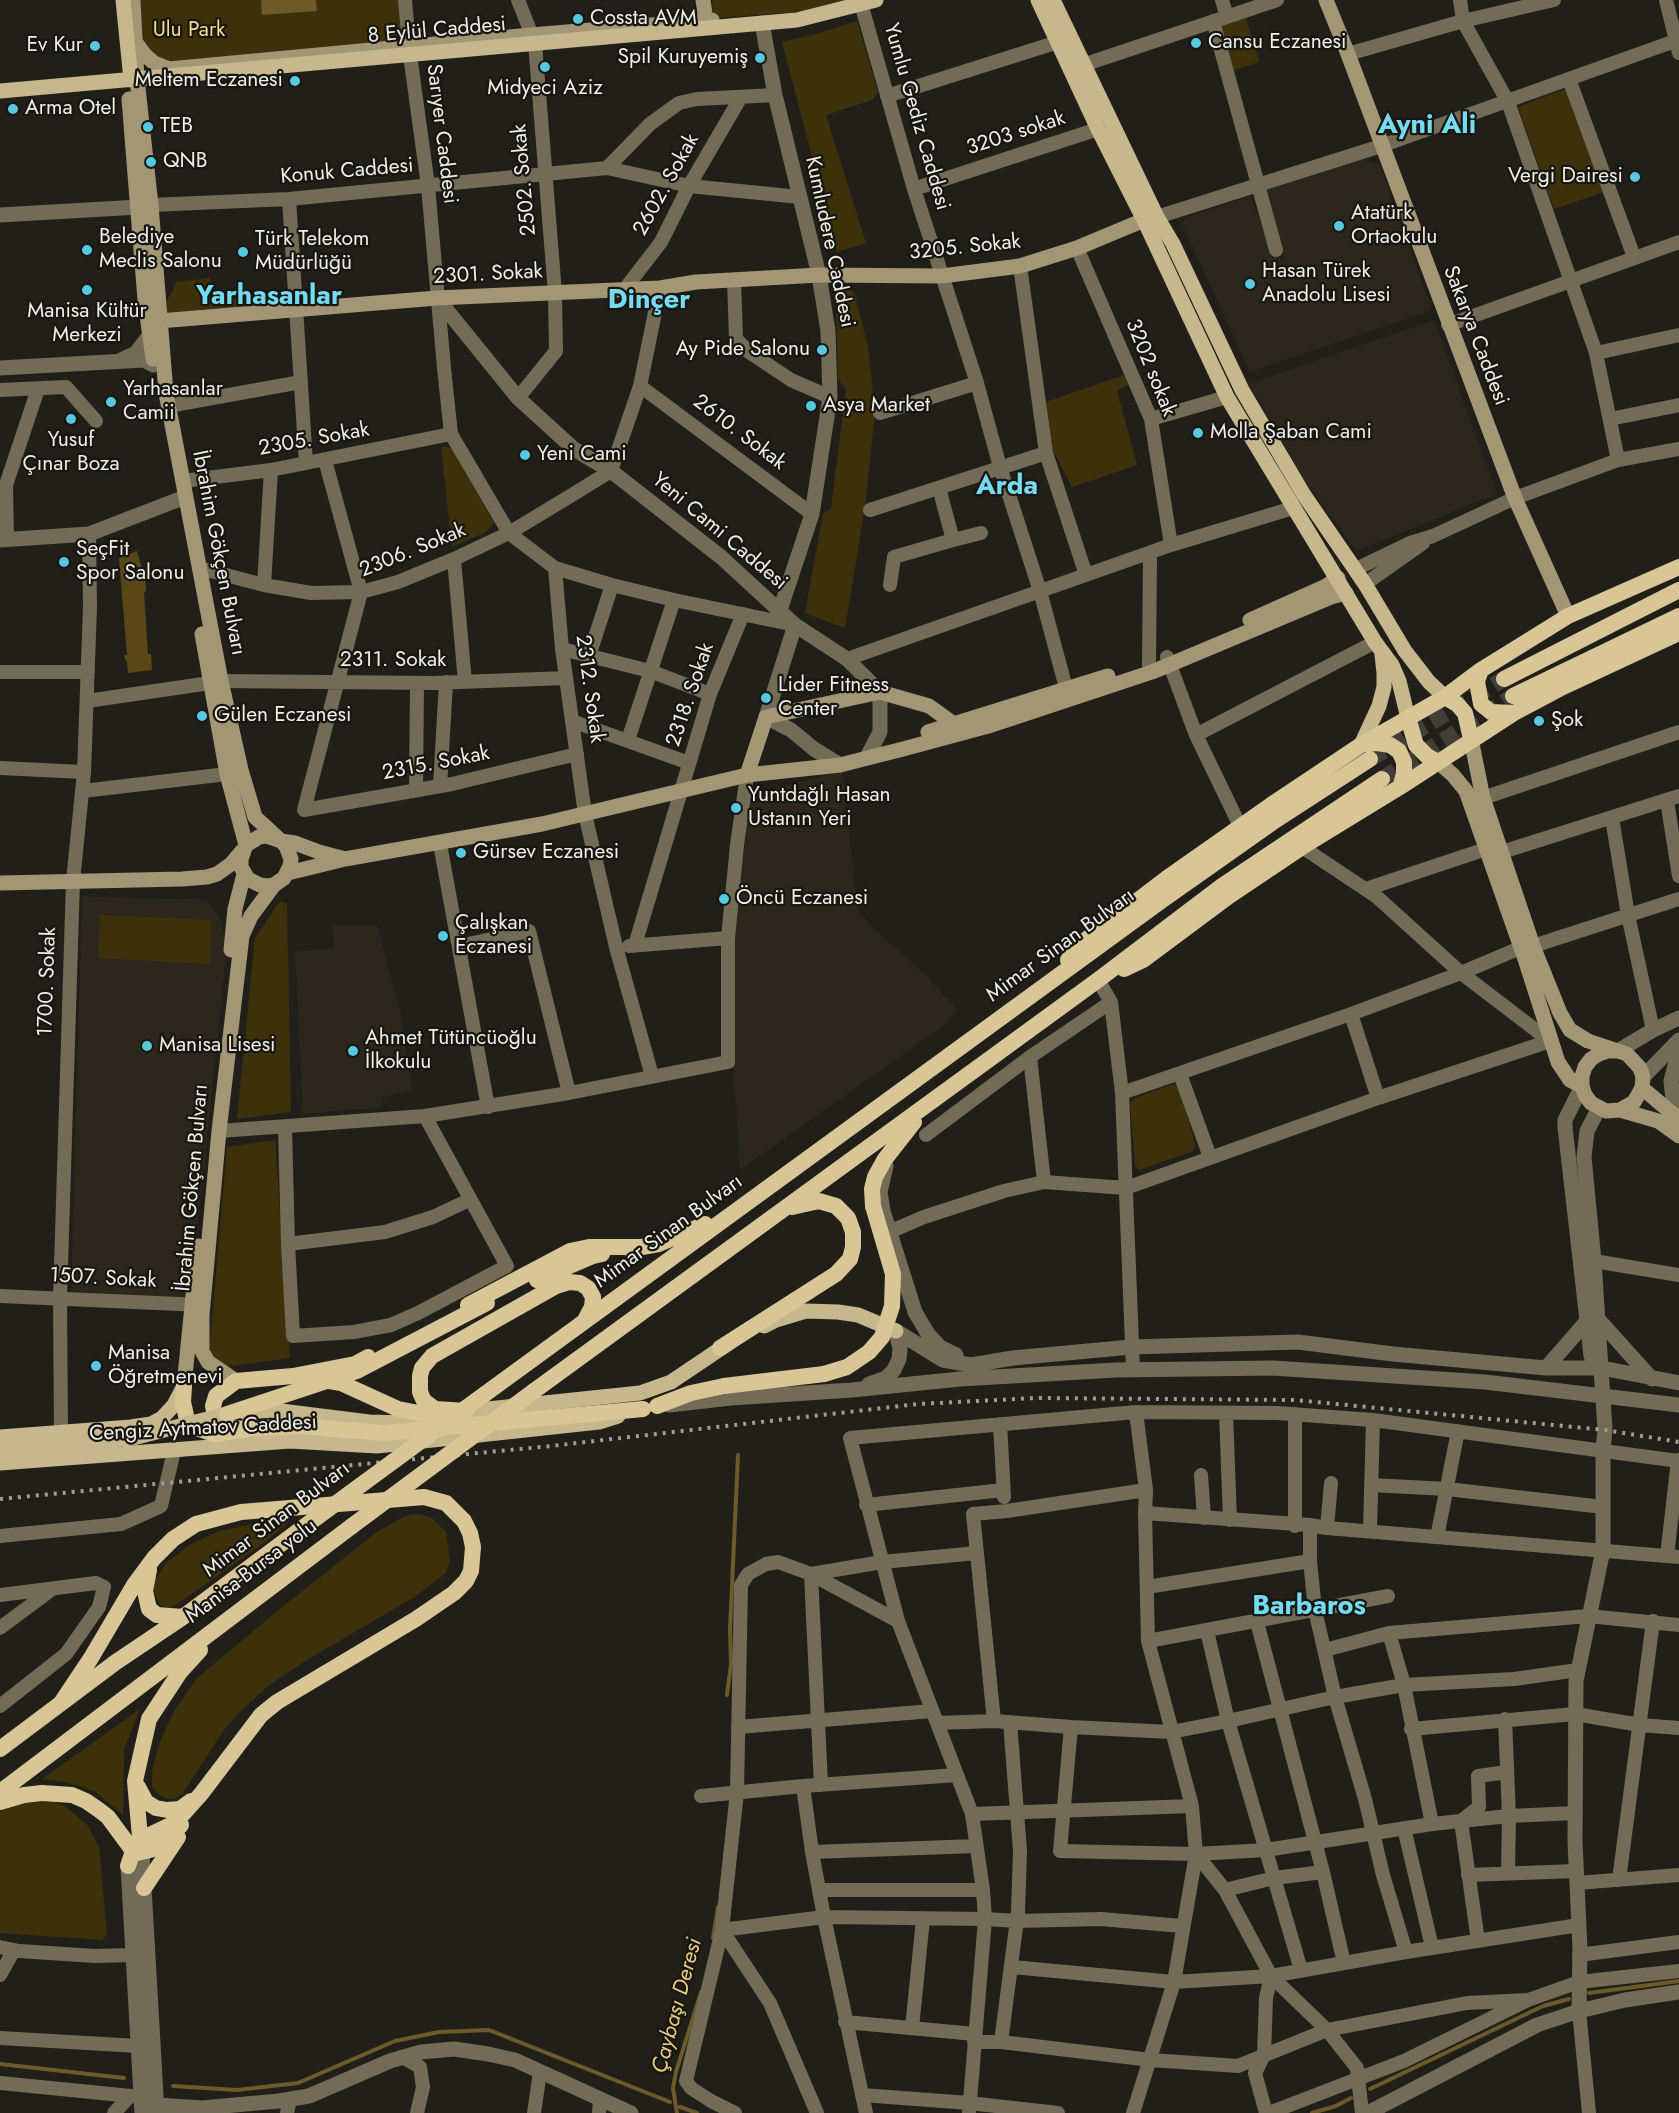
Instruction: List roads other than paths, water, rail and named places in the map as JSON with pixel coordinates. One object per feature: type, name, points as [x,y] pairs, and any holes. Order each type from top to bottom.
[{"type":"highway","points":[[1365,752],[1408,718],[1445,697],[1481,670],[1568,616],[1679,567]]},
{"type":"highway","points":[[1504,679],[1679,590]]},
{"type":"highway","points":[[1098,980],[1143,960],[1229,896],[1302,847],[1455,753],[1513,704],[1679,616]]},
{"type":"highway","points":[[1481,670],[1477,681],[1480,704],[1491,712],[1563,687],[1679,633]]},
{"type":"highway","points":[[1445,697],[1457,704],[1464,713],[1471,739]]},
{"type":"highway","points":[[1408,718],[1416,745],[1427,756],[1438,762]]},
{"type":"highway","points":[[1040,989],[1088,938],[1167,878],[1240,826],[1377,743],[1390,745],[1399,751],[1404,762],[1404,774],[1400,788]]},
{"type":"highway","name":"Mimar Sinan Bulvarı","points":[[0,1749],[736,1210],[1276,820],[1365,752]]},
{"type":"highway","points":[[639,1247],[589,1247],[570,1251],[355,1364],[293,1376],[236,1380],[216,1396],[213,1406],[215,1416],[228,1428],[296,1426],[384,1433],[650,1407],[692,1393],[724,1386],[824,1374],[847,1367],[869,1352],[882,1337],[892,1306],[893,1274],[873,1206],[872,1189],[875,1177],[905,1131],[944,1092],[1222,886],[1382,779]]},
{"type":"highway","name":"Manisa-Bursa yolu","points":[[0,1792],[351,1526],[944,1092]]},
{"type":"highway","points":[[720,1348],[836,1274],[850,1259],[853,1232],[848,1218],[836,1206],[819,1200],[783,1210]]},
{"type":"highway","points":[[227,1414],[357,1371],[487,1303],[593,1256],[658,1244],[736,1210]]},
{"type":"highway","points":[[466,1411],[435,1409],[424,1401],[420,1392],[420,1376],[422,1368],[432,1356],[556,1286],[569,1282],[580,1283],[588,1288],[593,1298],[583,1323]]},
{"type":"highway","points":[[293,1376],[341,1383],[398,1409],[424,1414],[466,1411]]},
{"type":"highway","points":[[184,1386],[183,1402],[187,1420],[199,1430],[214,1434],[249,1428]]},
{"type":"highway","points":[[61,1703],[91,1658],[134,1585],[154,1558],[164,1547],[196,1524],[240,1512],[424,1497],[446,1503],[464,1521],[471,1540],[472,1558],[471,1571],[466,1581],[454,1593],[416,1618],[269,1708],[261,1715],[201,1794],[182,1824],[162,1844],[136,1852]]},
{"type":"highway","points":[[154,1558],[147,1576],[145,1592],[149,1609],[157,1615],[183,1617]]},
{"type":"highway","points":[[136,1852],[135,1780],[149,1719],[180,1672],[229,1618]]},
{"type":"highway","points":[[135,1780],[146,1802],[156,1808],[180,1809],[201,1794]]},
{"type":"highway","points":[[0,1802],[24,1795],[42,1793],[72,1795],[99,1810],[136,1852]]},
{"type":"highway","points":[[144,1888],[188,1823],[201,1794]]},
{"type":"main road","name":"İbrahim Gökçen Bulvarı","points":[[123,0],[168,406],[199,568],[227,774],[244,848]]},
{"type":"main road","points":[[131,80],[136,43],[133,0]]},
{"type":"main road","points":[[703,0],[706,24],[799,14],[862,1]]},
{"type":"main road","points":[[1038,0],[1098,129],[1150,218],[1173,244],[1243,392],[1305,495],[1365,584],[1405,651],[1429,682],[1445,697]]},
{"type":"main road","points":[[1053,0],[1227,398],[1378,647],[1392,665],[1399,681],[1408,718]]},
{"type":"main road","name":"Sakarya Caddesi","points":[[1326,0],[1515,498],[1568,616]]},
{"type":"main road","name":"8 Eylül Caddesi","points":[[0,91],[131,80],[409,50],[706,24],[797,20],[862,1]]},
{"type":"main road","points":[[136,43],[154,63],[170,69],[409,50]]},
{"type":"main road","name":"İbrahim Gökçen Bulvarı","points":[[145,206],[153,365],[215,682],[255,817],[281,841]]},
{"type":"main road","name":"3205. Sokak","points":[[819,275],[942,276],[1020,267],[1077,248],[1150,218]]},
{"type":"main road","name":"2301. Sokak","points":[[159,321],[437,298],[660,288],[696,282],[819,275]]},
{"type":"main road","points":[[1227,398],[1243,392]]},
{"type":"main road","points":[[1168,661],[1356,570]]},
{"type":"main road","points":[[288,873],[345,859],[440,844],[585,814],[747,776],[840,765],[992,725],[1150,668],[1365,584]]},
{"type":"main road","points":[[1365,752],[1384,687],[1384,673],[1378,647]]},
{"type":"main road","points":[[867,757],[885,746],[1066,688],[1150,668]]},
{"type":"main road","points":[[747,776],[766,717],[880,692],[929,706],[954,724]]},
{"type":"main road","points":[[1471,739],[1483,798],[1502,852],[1550,1041],[1558,1062],[1570,1080],[1582,1086]]},
{"type":"main road","points":[[1438,762],[1466,791],[1486,849],[1526,947],[1570,1030],[1588,1041],[1627,1054],[1635,1060],[1642,1083],[1679,1119]]},
{"type":"main road","points":[[0,883],[207,877],[224,869],[252,840],[266,836],[345,859]]},
{"type":"main road","points":[[244,848],[241,859],[244,874],[254,883],[274,885],[288,873],[291,859],[286,846],[281,841]]},
{"type":"main road","name":"İbrahim Gökçen Bulvarı","points":[[236,1380],[208,1362],[202,1351],[197,1305],[235,909],[244,874]]},
{"type":"main road","name":"İbrahim Gökçen Bulvarı","points":[[184,1386],[197,1305],[242,936],[251,916],[274,885]]},
{"type":"main road","points":[[1618,1051],[1599,1054],[1591,1059],[1585,1067],[1582,1086],[1585,1095],[1599,1108],[1620,1110],[1634,1102],[1642,1083]]},
{"type":"main road","points":[[1620,1110],[1658,1121],[1679,1136]]},
{"type":"main road","points":[[0,1450],[133,1438],[227,1414],[273,1410],[369,1422],[408,1423],[466,1411],[640,1393],[671,1382],[720,1348],[776,1320],[806,1311],[858,1315],[896,1331]]},
{"type":"main road","points":[[0,1437],[151,1424],[162,1418],[174,1405],[184,1386]]},
{"type":"main road","name":"Cengiz Aytmatov Caddesi","points":[[0,1463],[290,1441],[377,1446],[599,1422],[650,1407]]},
{"type":"street","name":"Sarıyer Caddesi","points":[[405,0],[409,50],[428,186],[451,434]]},
{"type":"street","name":"2502. Sokak","points":[[518,0],[533,39],[555,293],[556,351],[518,398]]},
{"type":"street","points":[[1222,0],[1227,17]]},
{"type":"street","points":[[1083,65],[1277,0]]},
{"type":"street","points":[[1460,0],[1463,21],[1508,102],[1596,353],[1618,460]]},
{"type":"street","points":[[1348,54],[1507,6],[1554,0]]},
{"type":"street","points":[[1150,218],[1381,146],[1569,79],[1677,47],[1666,0]]},
{"type":"street","name":"Yumlu Gediz Caddesi","points":[[862,1],[914,189],[977,383],[1000,467],[1040,591],[1066,688]]},
{"type":"street","points":[[1213,21],[1276,250]]},
{"type":"street","name":"Kumludere Caddesi","points":[[762,23],[775,95],[819,275],[828,331],[830,397],[812,514],[780,610]]},
{"type":"street","points":[[887,96],[1058,42]]},
{"type":"street","points":[[1569,79],[1634,257]]},
{"type":"street","points":[[608,168],[650,124],[679,103],[697,99],[775,95]]},
{"type":"street","name":"2602. Sokak","points":[[624,290],[661,242],[689,186],[741,97]]},
{"type":"street","name":"3203 sokak","points":[[914,189],[1098,129]]},
{"type":"street","name":"Konuk Caddesi","points":[[0,215],[289,199],[608,168],[689,186],[800,197]]},
{"type":"street","points":[[289,199],[306,463]]},
{"type":"street","points":[[1448,325],[1679,242]]},
{"type":"street","name":"3202 sokak","points":[[1077,248],[1151,419],[1172,545]]},
{"type":"street","points":[[1020,267],[1046,453],[1086,575]]},
{"type":"street","points":[[734,280],[736,339],[749,352],[791,380],[830,397]]},
{"type":"street","points":[[611,471],[640,386],[660,288]]},
{"type":"street","name":"Yeni Cami Caddesi","points":[[437,298],[518,398],[574,449],[611,471],[721,558],[795,625],[847,659],[880,692]]},
{"type":"street","points":[[118,361],[136,353],[150,337],[159,321]]},
{"type":"street","points":[[1596,353],[1679,335]]},
{"type":"street","points":[[0,368],[144,360],[153,365]]},
{"type":"street","points":[[168,406],[301,382]]},
{"type":"street","points":[[880,413],[977,383]]},
{"type":"street","name":"2610. Sokak","points":[[640,386],[812,514]]},
{"type":"street","points":[[0,390],[66,387],[96,421]]},
{"type":"street","points":[[38,389],[6,485],[4,540],[89,534],[180,499]]},
{"type":"street","points":[[1151,419],[1227,398]]},
{"type":"street","points":[[1610,419],[1679,405]]},
{"type":"street","points":[[451,434],[508,533],[555,568],[674,600],[795,625],[766,717],[792,730],[813,749],[840,765]]},
{"type":"street","name":"2305. Sokak","points":[[183,481],[271,470],[451,434]]},
{"type":"street","points":[[1356,570],[1410,543],[1429,538],[1515,498],[1618,460],[1679,449]]},
{"type":"street","points":[[870,510],[1046,453]]},
{"type":"street","points":[[199,568],[264,585],[311,593],[361,592],[325,460]]},
{"type":"street","points":[[264,585],[271,470]]},
{"type":"street","name":"2306. Sokak","points":[[303,810],[361,592],[398,582],[508,533],[611,471]]},
{"type":"street","points":[[939,488],[953,540]]},
{"type":"street","points":[[847,659],[1172,545],[1293,508]]},
{"type":"street","points":[[890,585],[894,558],[981,533]]},
{"type":"street","name":"1700. Sokak","points":[[61,1432],[60,1298],[72,881],[84,772],[88,672],[89,534]]},
{"type":"street","points":[[1365,584],[1417,549],[1429,538]]},
{"type":"street","points":[[1150,553],[1150,668]]},
{"type":"street","points":[[454,559],[465,682]]},
{"type":"street","name":"2312. Sokak","points":[[555,568],[562,650],[585,814],[616,947],[652,1076]]},
{"type":"street","points":[[589,656],[612,585]]},
{"type":"street","points":[[628,740],[674,600]]},
{"type":"street","name":"2318. Sokak","points":[[634,945],[710,694],[743,614]]},
{"type":"street","points":[[1196,735],[1378,647]]},
{"type":"street","points":[[562,650],[651,671],[710,694]]},
{"type":"street","points":[[1168,661],[1196,735],[1240,826]]},
{"type":"street","points":[[0,672],[88,672]]},
{"type":"street","name":"2311. Sokak","points":[[87,701],[215,682],[417,683],[566,678]]},
{"type":"street","points":[[440,786],[446,682]]},
{"type":"street","points":[[416,790],[417,683]]},
{"type":"street","points":[[867,757],[880,732],[880,692]]},
{"type":"street","points":[[572,721],[689,763]]},
{"type":"street","points":[[1483,798],[1679,732]]},
{"type":"street","name":"2315. Sokak","points":[[303,810],[440,786],[577,754]]},
{"type":"street","points":[[0,768],[84,772]]},
{"type":"street","points":[[83,791],[227,774]]},
{"type":"street","points":[[219,1131],[425,1116],[569,1093],[728,1062],[728,938],[737,845],[747,776]]},
{"type":"street","points":[[1502,852],[1673,799],[1679,876]]},
{"type":"street","points":[[1612,818],[1628,915],[1653,1030]]},
{"type":"street","points":[[440,844],[488,1107]]},
{"type":"street","points":[[1302,847],[1377,897],[1461,973],[1550,1041]]},
{"type":"street","points":[[1366,889],[1486,849]]},
{"type":"street","points":[[1122,1094],[1351,1014],[1526,947],[1679,899]]},
{"type":"street","points":[[459,946],[529,931],[569,1093]]},
{"type":"street","points":[[616,947],[728,938]]},
{"type":"street","points":[[1098,980],[1112,1002],[1122,1094],[1133,1369]]},
{"type":"street","points":[[926,1135],[1030,1057],[1112,1002]]},
{"type":"street","points":[[1351,1014],[1378,1098]]},
{"type":"street","points":[[1618,1051],[1653,1030],[1679,1018]]},
{"type":"street","points":[[1642,1083],[1679,1040]]},
{"type":"street","points":[[889,1232],[924,1217],[1004,1191],[1044,1182],[1126,1188],[1378,1098],[1550,1041]]},
{"type":"street","points":[[1679,1050],[1671,1081],[1673,1099],[1679,1112]]},
{"type":"street","points":[[1030,1057],[1044,1182]]},
{"type":"street","points":[[1180,1074],[1210,1157]]},
{"type":"street","points":[[1582,1086],[1565,1120],[1565,1127],[1593,1320],[1599,1395],[1598,1430],[1603,1450],[1603,1550],[1578,1670],[1575,1714],[1579,2012],[1589,2113]]},
{"type":"street","points":[[1546,1368],[1593,1320],[1594,1261],[1584,1157],[1587,1131],[1599,1108]]},
{"type":"street","points":[[285,1127],[293,1336],[354,1332],[391,1325],[507,1266],[425,1116]]},
{"type":"street","points":[[895,1144],[883,1175],[880,1192],[889,1232],[915,1312],[928,1334],[940,1347],[955,1355],[1013,1358]]},
{"type":"street","points":[[288,1244],[385,1232],[433,1217],[470,1200]]},
{"type":"street","points":[[1594,1261],[1679,1275]]},
{"type":"street","name":"1507. Sokak","points":[[0,1296],[197,1305]]},
{"type":"street","points":[[1593,1320],[1652,1379]]},
{"type":"street","points":[[896,1331],[933,1354],[955,1364],[971,1365],[1013,1358],[1131,1347],[1298,1342],[1393,1354],[1546,1368],[1597,1368],[1679,1383]]},
{"type":"street","points":[[852,1390],[886,1378],[894,1370],[900,1349],[896,1331]]},
{"type":"street","points":[[650,1407],[960,1379],[1133,1369],[1284,1368],[1485,1382],[1679,1405]]},
{"type":"street","points":[[1133,2113],[1174,1982],[1196,1854],[1192,1806],[1148,1641],[1146,1490],[1136,1412]]},
{"type":"street","points":[[969,2108],[985,1919],[972,1814],[898,1621],[850,1438],[1136,1412],[1295,1414],[1373,1420],[1678,1460],[1673,1556],[1145,1513]]},
{"type":"street","points":[[1226,1413],[1230,1520]]},
{"type":"street","points":[[1295,1414],[1295,1526]]},
{"type":"street","points":[[1370,1530],[1373,1420]]},
{"type":"street","points":[[1000,1424],[1003,1490],[1007,1511]]},
{"type":"street","points":[[1437,1537],[1458,1431]]},
{"type":"street","points":[[0,1536],[121,1524],[161,1506],[174,1451]]},
{"type":"street","points":[[1201,1475],[1204,1518]]},
{"type":"street","points":[[1327,1528],[1331,1483]]},
{"type":"street","points":[[1371,1485],[1447,1489],[1603,1507]]},
{"type":"street","points":[[866,1505],[1003,1490]]},
{"type":"street","points":[[994,1721],[973,1514],[1146,1490]]},
{"type":"street","points":[[1310,1525],[1310,1561],[1324,1650],[1383,1875],[1406,1952]]},
{"type":"street","points":[[811,1574],[882,1562],[977,1553]]},
{"type":"street","points":[[1147,1587],[1310,1561]]},
{"type":"street","points":[[735,2113],[711,2101],[686,2082],[722,1930],[737,1791],[741,1585],[748,1574],[766,1564],[778,1562],[811,1574],[898,1621]]},
{"type":"street","points":[[811,1574],[821,1785]]},
{"type":"street","points":[[0,1595],[96,1583],[104,1587],[99,1607],[66,1654],[0,1706]]},
{"type":"street","points":[[0,1628],[54,1588]]},
{"type":"street","points":[[1148,1641],[1388,1596]]},
{"type":"street","points":[[1324,1650],[1389,1633],[1588,1616],[1679,1625]]},
{"type":"street","points":[[1619,1880],[1653,1621]]},
{"type":"street","points":[[1257,1622],[1323,1872],[1344,1963]]},
{"type":"street","points":[[1207,1631],[1228,1721],[1301,1971]]},
{"type":"street","points":[[1389,1633],[1404,1685],[1411,1729],[1432,1824]]},
{"type":"street","points":[[738,1727],[819,1721],[935,1717],[1071,1728],[1171,1732],[1335,1697],[1404,1685],[1514,1679],[1578,1670]]},
{"type":"street","points":[[1411,1729],[1575,1714],[1640,1725],[1679,1728]]},
{"type":"street","points":[[1505,1719],[1509,1816],[1508,1874]]},
{"type":"street","points":[[1001,2042],[1017,1921],[1020,1851],[1010,1722]]},
{"type":"street","points":[[1071,1728],[1060,1851],[1196,1854],[1266,1850],[1404,1827],[1509,1816],[1575,1813]]},
{"type":"street","points":[[1461,1821],[1479,1807],[1478,1776],[1507,1772]]},
{"type":"street","points":[[701,1796],[737,1791],[957,1775]]},
{"type":"street","points":[[803,1786],[824,1917],[866,2113]]},
{"type":"street","points":[[972,1814],[1192,1806]]},
{"type":"street","points":[[1461,1821],[1478,1941]]},
{"type":"street","points":[[1404,1827],[1432,1947]]},
{"type":"street","points":[[812,1852],[976,1846]]},
{"type":"street","points":[[136,1852],[144,1888],[157,2109]]},
{"type":"street","points":[[136,1852],[133,1955],[138,2046],[135,2097],[142,2113]]},
{"type":"street","points":[[1196,1854],[1226,1890],[1271,1976],[1327,2030],[1357,2068],[1362,2113]]},
{"type":"street","points":[[1226,1890],[1274,1878],[1323,1872]]},
{"type":"street","points":[[1468,1875],[1508,1874],[1619,1880],[1679,1875]]},
{"type":"street","points":[[819,1890],[983,1890]]},
{"type":"street","points":[[722,1930],[824,1917],[1017,1921],[1101,1919],[1182,1926]]},
{"type":"street","points":[[912,2028],[922,1919]]},
{"type":"street","points":[[1012,1967],[1174,1982],[1271,1976],[1432,1947],[1579,1925]]},
{"type":"street","points":[[722,1930],[770,2003],[817,2113]]},
{"type":"street","points":[[1580,1955],[1679,1942]]},
{"type":"street","points":[[0,1947],[95,1956],[133,1955]]},
{"type":"street","points":[[0,1975],[14,1950]]},
{"type":"street","points":[[1271,1976],[1266,1998],[1264,2055],[1255,2073],[1267,2113],[1404,2061],[1528,2000],[1579,1982],[1679,1971]]},
{"type":"street","points":[[1368,2113],[1537,2025],[1625,2000],[1679,1992]]},
{"type":"street","points":[[845,2022],[912,2028],[1001,2042],[1150,2060],[1238,2066],[1327,2030],[1467,2003],[1528,2000]]},
{"type":"street","points":[[0,2038],[138,2046]]},
{"type":"street","points":[[0,2083],[135,2097],[157,2109],[288,2106],[402,2057],[421,2052],[454,2049],[515,2060],[599,2106],[631,2113]]},
{"type":"street","points":[[402,2057],[420,2067],[423,2087],[417,2113]]},
{"type":"street","points":[[534,2113],[540,2072]]},
{"type":"street","points":[[862,2095],[969,2108],[1058,2113]]},
{"type":"street","points":[[114,2113],[135,2097]]},
{"type":"waterway","name":"Çaybaşı Deresi","points":[[727,1695],[731,1664],[730,1629],[738,1455]]},
{"type":"waterway","name":"Çaybaşı Deresi","points":[[713,1938],[718,1907]]},
{"type":"waterway","points":[[1589,1993],[1679,1981]]},
{"type":"waterway","name":"Çaybaşı Deresi","points":[[677,2113],[673,2088],[676,2072],[701,1992]]},
{"type":"waterway","points":[[1370,2089],[1543,2006],[1569,1999]]},
{"type":"waterway","points":[[173,2086],[237,2090],[298,2083],[395,2041],[439,2032],[489,2030],[670,2102]]},
{"type":"waterway","points":[[0,2064],[124,2078]]},
{"type":"waterway","points":[[1312,2113],[1336,2106],[1351,2098]]},
{"type":"waterway","points":[[680,2107],[697,2113]]},
{"type":"tunnel","points":[[1370,759],[1504,679]]},
{"type":"tunnel","points":[[1382,779],[1513,696]]},
{"type":"railway","points":[[0,1499],[551,1446],[918,1404],[1036,1398],[1295,1400],[1605,1430],[1679,1442]]},
{"type":"place","name":"Cossta AVM","points":[[578,19]]},
{"type":"place","name":"Cansu Eczanesi","points":[[1196,43]]},
{"type":"place","name":"Ev Kur","points":[[95,46]]},
{"type":"place","name":"Spil Kuruyemiş","points":[[760,58]]},
{"type":"place","name":"Midyeci Aziz","points":[[545,67]]},
{"type":"place","name":"Meltem Eczanesi","points":[[295,81]]},
{"type":"place","name":"Arma Otel","points":[[13,109]]},
{"type":"place","name":"TEB","points":[[148,127]]},
{"type":"place","name":"QNB","points":[[151,162]]},
{"type":"place","name":"Vergi Dairesi","points":[[1635,177]]},
{"type":"place","name":"Atatürk Ortaokulu","points":[[1339,226]]},
{"type":"place","name":"Belediye Meclis Salonu","points":[[87,250]]},
{"type":"place","name":"Türk Telekom Müdürlüğü","points":[[243,252]]},
{"type":"place","name":"Hasan Türek Anadolu Lisesi","points":[[1250,284]]},
{"type":"place","name":"Manisa Kültür Merkezi","points":[[87,290]]},
{"type":"place","name":"Ay Pide Salonu","points":[[822,350]]},
{"type":"place","name":"Yarhasanlar Camii","points":[[111,402]]},
{"type":"place","name":"Asya Market","points":[[811,406]]},
{"type":"place","name":"Yusuf Çınar Boza","points":[[71,419]]},
{"type":"place","name":"Molla Şaban Cami","points":[[1198,433]]},
{"type":"place","name":"Yeni Cami","points":[[525,455]]},
{"type":"place","name":"SeçFit Spor Salonu","points":[[64,562]]},
{"type":"place","name":"Lider Fitness Center","points":[[766,698]]},
{"type":"place","name":"Gülen Eczanesi","points":[[202,716]]},
{"type":"place","name":"Şok","points":[[1539,721]]},
{"type":"place","name":"Yuntdağlı Hasan Ustanın Yeri","points":[[736,808]]},
{"type":"place","name":"Gürsev Eczanesi","points":[[461,853]]},
{"type":"place","name":"Öncü Eczanesi","points":[[724,899]]},
{"type":"place","name":"Çalışkan Eczanesi","points":[[443,936]]},
{"type":"place","name":"Manisa Lisesi","points":[[147,1046]]},
{"type":"place","name":"Ahmet Tütüncüoğlu İlkokulu","points":[[353,1051]]},
{"type":"place","name":"Manisa Öğretmenevi","points":[[96,1366]]},
{"type":"district","name":"Ayni Ali","points":[[1427,126]]},
{"type":"district","name":"Yarhasanlar","points":[[269,297]]},
{"type":"district","name":"Dinçer","points":[[649,301]]},
{"type":"district","name":"Arda","points":[[1007,487]]},
{"type":"district","name":"Barbaros","points":[[1309,1607]]},
{"type":"park label","name":"Ulu Park","points":[[189,31]]}]
